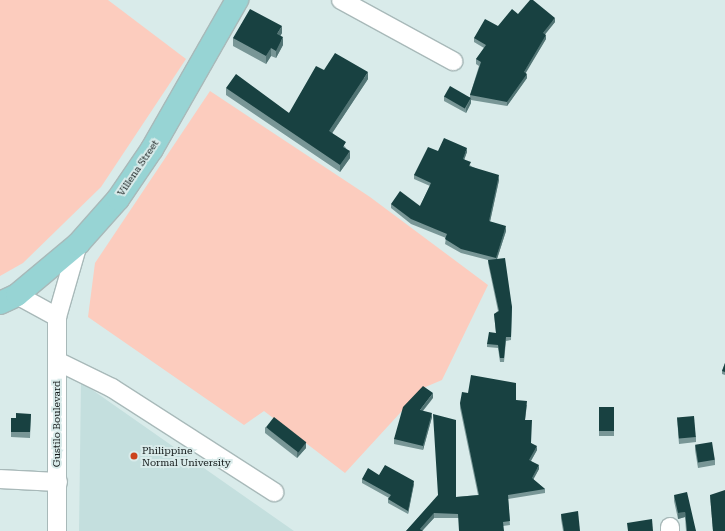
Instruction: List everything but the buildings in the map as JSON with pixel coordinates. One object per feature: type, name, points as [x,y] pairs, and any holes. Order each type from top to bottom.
[{"type":"main road","name":"Villena Street","points":[[8,299],[78,244],[118,199],[152,149],[237,0]]},
{"type":"street","points":[[341,0],[453,61]]},
{"type":"street","name":"Gustilo Boulevard","points":[[57,531],[57,317],[78,244]]},
{"type":"street","points":[[8,299],[57,317]]},
{"type":"street","points":[[57,361],[112,388],[274,492]]},
{"type":"street","points":[[0,479],[58,482]]},
{"type":"shaded area","points":[[0,0],[108,0],[186,59],[101,187],[23,263],[0,276]]},
{"type":"shaded area","points":[[210,91],[370,197],[488,285],[442,380],[423,388],[345,473],[264,411],[244,425],[88,317],[95,263]]},
{"type":"shaded area","name":"Philippine Normal University","points":[[81,382],[294,531],[79,531]]},
{"type":"place","name":"Philippine Normal University","points":[[134,456]]}]
